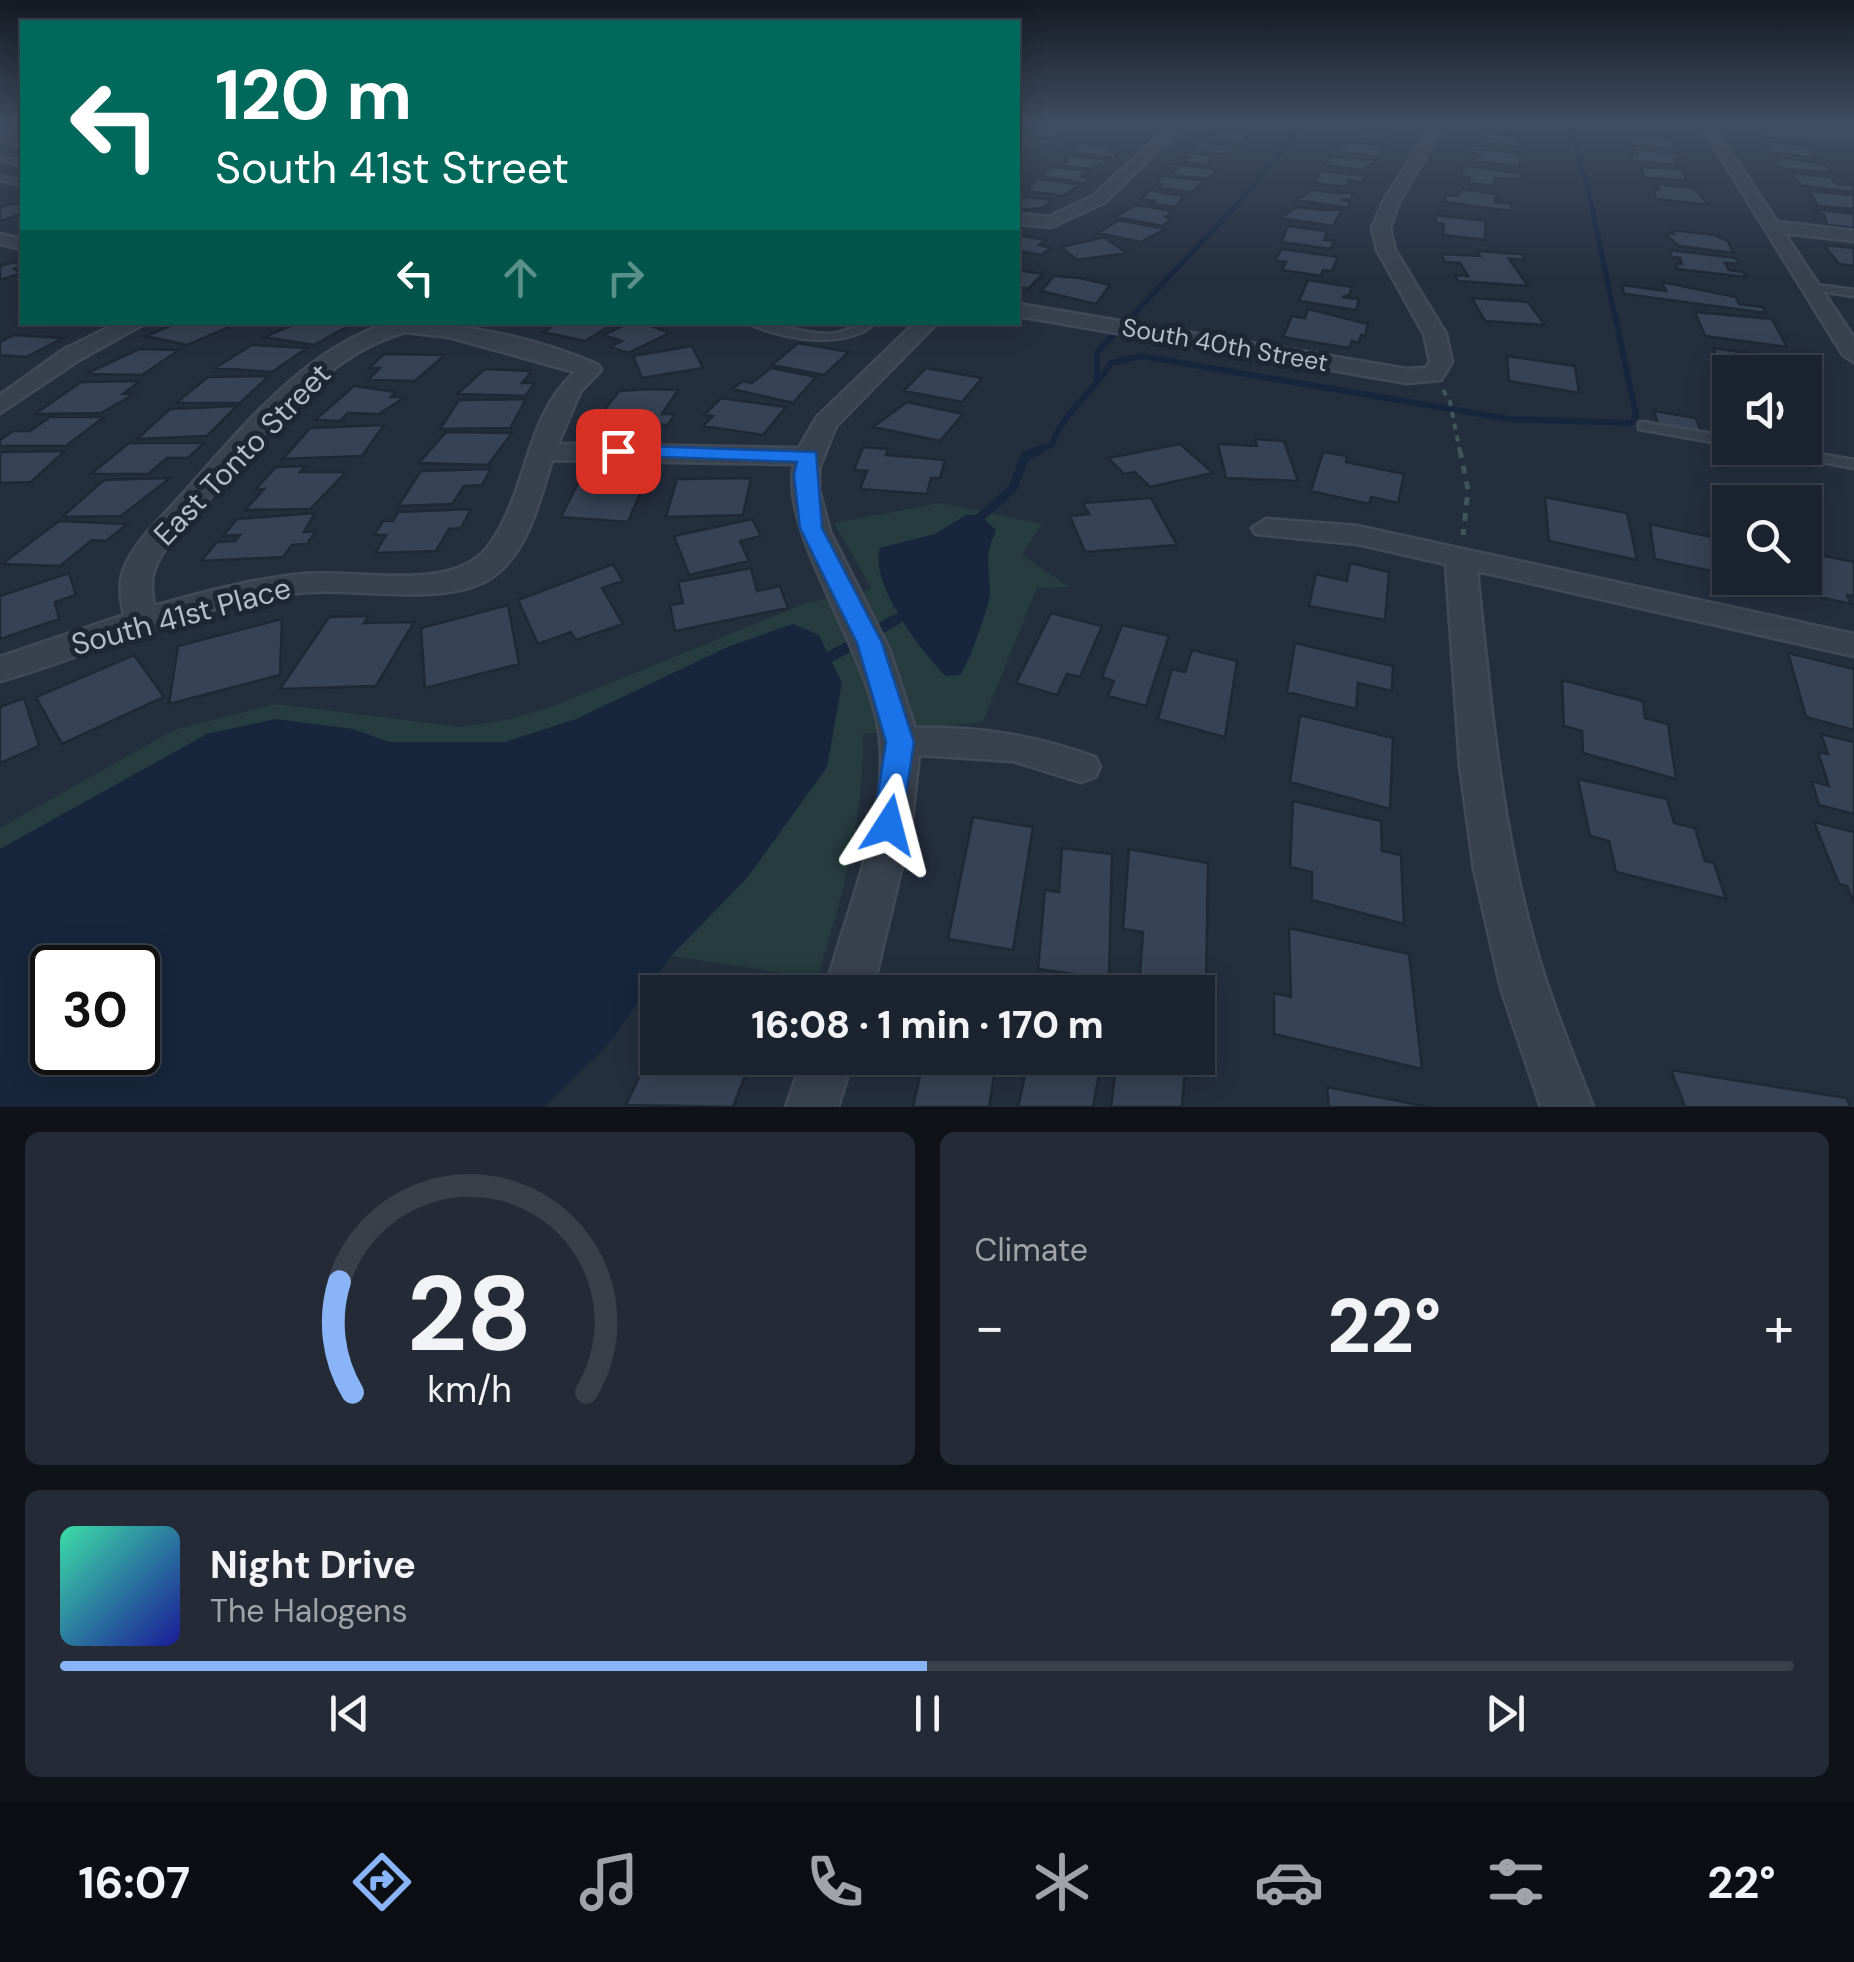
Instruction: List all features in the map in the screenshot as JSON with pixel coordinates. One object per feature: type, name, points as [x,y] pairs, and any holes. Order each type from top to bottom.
[{"type":"street","points":[[1020,218],[1050,222],[1112,190],[1126,176]]},
{"type":"street","name":"South 40th Street","points":[[1020,310],[1407,376],[1433,375],[1440,362],[1435,334],[1386,250],[1381,228],[1410,176]]},
{"type":"street","points":[[1738,176],[1854,355]]},
{"type":"street","points":[[1770,226],[1854,236]]},
{"type":"street","points":[[0,406],[71,356],[130,325]]},
{"type":"street","points":[[852,975],[895,796],[896,728],[869,643],[811,528],[806,497],[809,456],[812,441],[826,422],[925,325]]},
{"type":"street","name":"East Tonto Street","points":[[142,620],[132,584],[138,566],[157,540],[323,364],[375,334],[403,326],[566,358],[590,370],[569,390],[542,452]]},
{"type":"street","points":[[0,382],[35,381]]},
{"type":"street","points":[[542,452],[809,456]]},
{"type":"street","name":"South 41st Place","points":[[0,669],[142,620],[307,583],[440,582],[483,570],[503,548],[542,452]]},
{"type":"street","points":[[1266,528],[1358,534],[1854,645]]},
{"type":"street","points":[[1461,557],[1478,759],[1495,855],[1518,969],[1567,1107]]},
{"type":"street","points":[[896,728],[1025,746],[1081,767]]},
{"type":"street","points":[[812,1107],[822,1075]]},
{"type":"lane","points":[[1810,287],[1854,293]]},
{"type":"lane","points":[[765,325],[827,337],[852,335],[867,325]]},
{"type":"lane","points":[[1643,426],[1712,438]]},
{"type":"lane","points":[[1822,458],[1854,464]]},
{"type":"path","points":[[1450,402],[1468,490],[1461,557]]},
{"type":"green space","points":[[940,503],[1042,524],[1022,555],[1069,587],[1037,588],[983,722],[863,734],[856,828],[818,975],[671,956],[657,975],[640,975],[640,999],[606,1047],[544,1107],[0,1107],[0,828],[174,730],[275,704],[461,727],[506,720],[551,707],[806,603],[872,589],[834,523]]},
{"type":"water","points":[[966,515],[980,515],[996,530],[989,554],[990,593],[964,669],[960,675],[946,676],[924,651],[890,598],[882,580],[880,548],[935,534]]},
{"type":"water","points":[[793,624],[819,635],[842,683],[827,767],[747,878],[657,975],[640,975],[640,999],[606,1047],[544,1107],[0,1107],[0,849],[207,734],[275,719],[353,729],[389,742],[505,742],[576,719],[730,646]]},
{"type":"building","points":[[1040,176],[1083,176],[1091,178],[1085,183]]},
{"type":"building","points":[[1162,176],[1206,181],[1191,192],[1159,188],[1162,184],[1156,184]]},
{"type":"building","points":[[1319,176],[1365,176],[1362,182],[1348,180],[1348,187],[1314,183]]},
{"type":"building","points":[[1461,176],[1521,176],[1520,179],[1495,178],[1493,186],[1469,183],[1470,177]]},
{"type":"building","points":[[1685,176],[1687,180],[1645,178]]},
{"type":"building","points":[[1793,176],[1830,177],[1837,184],[1854,185],[1854,192],[1802,186]]},
{"type":"building","points":[[1036,179],[1080,184],[1064,196],[1027,191]]},
{"type":"building","points":[[1657,184],[1694,188],[1709,205],[1656,199],[1653,189],[1659,190]]},
{"type":"building","points":[[1461,189],[1496,194],[1495,202],[1512,204],[1511,211],[1444,202],[1446,195],[1458,196]]},
{"type":"building","points":[[1150,190],[1184,196],[1175,207],[1152,204],[1155,201],[1141,199]]},
{"type":"building","points":[[1313,190],[1355,193],[1350,199],[1340,200],[1351,201],[1347,208],[1296,200]]},
{"type":"building","points":[[1809,191],[1854,195],[1854,209],[1818,206]]},
{"type":"building","points":[[1020,196],[1052,200],[1043,208],[1020,209]]},
{"type":"building","points":[[20,202],[20,215],[0,221],[0,207]]},
{"type":"building","points":[[1135,205],[1173,211],[1166,217],[1172,218],[1163,226],[1115,217]]},
{"type":"building","points":[[1297,207],[1342,210],[1333,226],[1280,218]]},
{"type":"building","points":[[1814,209],[1854,214],[1854,228],[1827,225],[1824,215]]},
{"type":"building","points":[[1436,215],[1486,221],[1485,240],[1443,235],[1444,224],[1435,223]]},
{"type":"building","points":[[1119,220],[1166,229],[1140,242],[1098,233]]},
{"type":"building","points":[[1288,226],[1327,231],[1324,240],[1334,241],[1331,249],[1281,242]]},
{"type":"building","points":[[1672,230],[1715,235],[1728,241],[1733,253],[1679,246],[1664,233],[1674,234]]},
{"type":"building","points":[[1020,235],[1046,240],[1039,245],[1051,248],[1041,255],[1020,251]]},
{"type":"building","points":[[1104,237],[1127,253],[1077,260],[1061,247]]},
{"type":"building","points":[[1824,245],[1854,248],[1854,266],[1839,264]]},
{"type":"building","points":[[1282,249],[1338,257],[1332,271],[1323,270],[1321,276],[1282,270],[1286,262],[1275,260]]},
{"type":"building","points":[[1669,250],[1736,258],[1739,264],[1725,263],[1729,270],[1743,272],[1746,277],[1677,269],[1676,263],[1682,264],[1680,258],[1672,257]]},
{"type":"building","points":[[1477,251],[1522,254],[1526,260],[1509,259],[1528,286],[1458,281],[1455,275],[1468,276],[1460,263],[1445,262],[1441,254],[1480,256]]},
{"type":"building","points":[[20,264],[14,269],[20,274],[0,280],[0,266]]},
{"type":"building","points":[[1020,270],[1043,274],[1028,289],[1020,287]]},
{"type":"building","points":[[1054,276],[1110,285],[1096,304],[1041,291]]},
{"type":"building","points":[[1308,280],[1352,287],[1349,295],[1342,297],[1359,299],[1356,310],[1299,301]]},
{"type":"building","points":[[1662,282],[1736,297],[1739,304],[1763,307],[1766,313],[1624,294],[1622,285],[1666,291]]},
{"type":"building","points":[[1472,298],[1528,302],[1545,325],[1485,321]]},
{"type":"building","points":[[1308,309],[1368,324],[1365,336],[1361,335],[1359,343],[1352,341],[1349,348],[1283,337],[1292,316],[1305,318]]},
{"type":"building","points":[[1695,312],[1772,319],[1787,347],[1705,336]]},
{"type":"building","points":[[172,325],[234,325],[187,345],[146,336]]},
{"type":"building","points":[[293,325],[350,325],[314,345],[264,337]]},
{"type":"building","points":[[555,325],[611,325],[585,341],[543,332]]},
{"type":"building","points":[[625,325],[648,325],[670,333],[628,353],[610,347],[622,341],[603,335]]},
{"type":"building","points":[[14,335],[63,338],[26,357],[0,355],[0,342]]},
{"type":"building","points":[[798,343],[849,352],[824,375],[772,365]]},
{"type":"building","points":[[252,345],[307,348],[272,372],[215,368]]},
{"type":"building","points":[[692,346],[703,368],[642,378],[633,356]]},
{"type":"building","points":[[1713,348],[1762,355],[1716,355]]},
{"type":"building","points":[[139,349],[179,350],[142,375],[85,374]]},
{"type":"building","points":[[384,354],[445,355],[415,381],[368,380],[380,368],[369,368]]},
{"type":"building","points":[[1507,356],[1575,366],[1579,393],[1509,381]]},
{"type":"building","points":[[771,368],[816,377],[793,403],[732,389],[743,381],[752,383]]},
{"type":"building","points":[[926,368],[982,378],[962,402],[904,391]]},
{"type":"building","points":[[485,369],[532,371],[522,383],[535,383],[525,396],[457,394]]},
{"type":"building","points":[[269,376],[240,403],[176,403],[208,377]]},
{"type":"building","points":[[140,381],[123,394],[134,394],[101,413],[35,414],[81,382]]},
{"type":"building","points":[[354,386],[405,397],[379,414],[348,413],[340,421],[315,420]]},
{"type":"building","points":[[678,390],[662,414],[675,414],[668,425],[596,421],[619,391]]},
{"type":"building","points":[[721,398],[786,407],[763,435],[703,426],[713,416],[704,415]]},
{"type":"building","points":[[526,399],[510,428],[440,429],[459,400]]},
{"type":"building","points":[[907,402],[963,414],[940,441],[873,427]]},
{"type":"building","points":[[237,406],[207,436],[137,439],[170,409]]},
{"type":"building","points":[[1654,411],[1696,418],[1701,431],[1658,424]]},
{"type":"building","points":[[50,417],[104,417],[66,446],[0,446],[0,440],[13,431],[30,431]]},
{"type":"building","points":[[384,425],[362,456],[283,459],[310,428]]},
{"type":"building","points":[[446,432],[512,433],[488,465],[419,463]]},
{"type":"building","points":[[1255,439],[1284,441],[1298,481],[1226,478],[1218,444],[1257,446]]},
{"type":"building","points":[[129,443],[204,443],[188,458],[167,458],[148,474],[91,474]]},
{"type":"building","points":[[1180,444],[1213,473],[1150,487],[1135,472],[1124,474],[1108,458]]},
{"type":"building","points":[[863,447],[888,449],[886,455],[945,460],[940,478],[931,478],[927,494],[860,489],[867,471],[854,470]]},
{"type":"building","points":[[65,451],[31,482],[0,483],[0,452]]},
{"type":"building","points":[[1323,452],[1347,456],[1346,462],[1404,474],[1398,503],[1371,497],[1369,504],[1311,491]]},
{"type":"building","points":[[305,466],[300,472],[346,472],[310,509],[245,510],[264,489],[255,490],[276,467]]},
{"type":"building","points":[[491,469],[482,485],[464,486],[452,504],[398,506],[421,471]]},
{"type":"building","points":[[170,478],[121,516],[62,517],[104,480]]},
{"type":"building","points":[[751,478],[743,515],[666,517],[677,479]]},
{"type":"building","points":[[580,479],[646,479],[628,522],[561,517]]},
{"type":"building","points":[[1545,497],[1627,513],[1637,560],[1549,541]]},
{"type":"building","points":[[1151,498],[1177,545],[1085,552],[1070,516],[1089,514],[1083,503]]},
{"type":"building","points":[[471,509],[461,528],[449,529],[436,551],[375,553],[386,535],[374,535],[383,521],[393,521],[398,512]]},
{"type":"building","points":[[315,513],[304,532],[316,531],[307,544],[292,545],[283,557],[201,561],[217,542],[235,541],[240,535],[223,536],[237,519]]},
{"type":"building","points":[[752,519],[761,536],[740,541],[749,561],[689,575],[674,536]]},
{"type":"building","points":[[59,521],[127,524],[106,541],[92,540],[60,566],[2,564]]},
{"type":"building","points":[[1650,524],[1712,537],[1712,571],[1655,559]]},
{"type":"building","points":[[1822,555],[1854,562],[1854,596],[1847,595],[1851,604],[1810,595],[1822,595]]},
{"type":"building","points":[[1350,563],[1389,572],[1385,620],[1309,606],[1316,574],[1347,581]]},
{"type":"building","points":[[613,564],[623,581],[602,588],[623,624],[576,640],[571,632],[538,644],[518,600]]},
{"type":"building","points":[[751,568],[757,591],[780,586],[788,608],[675,631],[670,605],[683,603],[678,582]]},
{"type":"building","points":[[69,573],[76,595],[55,602],[59,619],[0,639],[0,596]]},
{"type":"building","points":[[508,605],[519,664],[425,688],[421,628]]},
{"type":"building","points":[[1051,613],[1102,626],[1080,677],[1067,674],[1057,695],[1016,683]]},
{"type":"building","points":[[368,616],[364,623],[414,622],[376,686],[280,689],[329,617]]},
{"type":"building","points":[[282,619],[280,675],[169,704],[178,646]]},
{"type":"building","points":[[1122,625],[1169,636],[1146,706],[1108,696],[1114,681],[1102,677]]},
{"type":"building","points":[[1295,643],[1393,666],[1392,691],[1358,683],[1356,709],[1287,692]]},
{"type":"building","points":[[1192,650],[1237,661],[1225,737],[1158,719],[1172,669],[1185,672]]},
{"type":"building","points":[[1788,653],[1854,669],[1854,730],[1806,717]]},
{"type":"building","points":[[134,655],[164,697],[62,744],[36,697]]},
{"type":"building","points":[[1562,680],[1643,701],[1645,718],[1668,724],[1676,779],[1583,753],[1582,731],[1564,726]]},
{"type":"building","points":[[24,698],[39,746],[0,763],[0,707]]},
{"type":"building","points":[[1300,715],[1393,738],[1390,809],[1290,782]]},
{"type":"building","points":[[1821,734],[1854,742],[1854,814],[1819,805],[1812,781],[1829,786],[1818,752],[1828,754]]},
{"type":"building","points":[[1578,779],[1667,799],[1674,823],[1695,828],[1705,861],[1714,863],[1726,899],[1616,872],[1609,841],[1590,836]]},
{"type":"building","points":[[1293,801],[1381,821],[1382,851],[1401,855],[1404,924],[1312,900],[1312,872],[1290,867]]},
{"type":"building","points":[[973,817],[1033,827],[1013,950],[948,939]]},
{"type":"building","points":[[1814,822],[1854,832],[1854,903],[1847,886],[1839,884]]},
{"type":"building","points":[[1062,848],[1112,854],[1109,975],[1038,969],[1045,890],[1059,892]]},
{"type":"building","points":[[1129,849],[1208,863],[1206,975],[1140,974],[1143,932],[1123,929]]},
{"type":"building","points":[[1289,928],[1409,954],[1422,1069],[1274,1034],[1274,993],[1291,997]]},
{"type":"building","points":[[1671,1070],[1846,1098],[1851,1107],[1685,1107]]},
{"type":"building","points":[[640,1075],[745,1075],[733,1107],[626,1105]]},
{"type":"building","points":[[920,1075],[994,1075],[989,1107],[913,1107]]},
{"type":"building","points":[[1025,1075],[1099,1075],[1093,1107],[1018,1107]]},
{"type":"building","points":[[1115,1075],[1184,1075],[1182,1107],[1111,1107]]},
{"type":"building","points":[[1327,1087],[1429,1107],[1329,1107]]},
{"type":"waterway","points":[[1232,210],[1261,176]]},
{"type":"waterway","points":[[1584,176],[1593,210]]},
{"type":"waterway","points":[[1131,317],[1234,208]]},
{"type":"waterway","points":[[1592,208],[1615,317]]},
{"type":"waterway","points":[[1097,380],[1097,352],[1133,315]]},
{"type":"waterway","points":[[1034,452],[1052,445],[1063,423],[1111,363],[1141,356],[1509,419],[1631,423],[1636,415],[1615,315]]},
{"type":"waterway","points":[[975,522],[1013,488],[1025,456],[1040,450]]},
{"type":"waterway","points":[[891,623],[911,611]]},
{"type":"waterway","points":[[873,633],[895,620]]},
{"type":"waterway","points":[[820,662],[859,641]]},
{"type":"route","points":[[618,451],[809,456],[804,475],[811,528],[869,643],[900,742],[889,825]]}]
